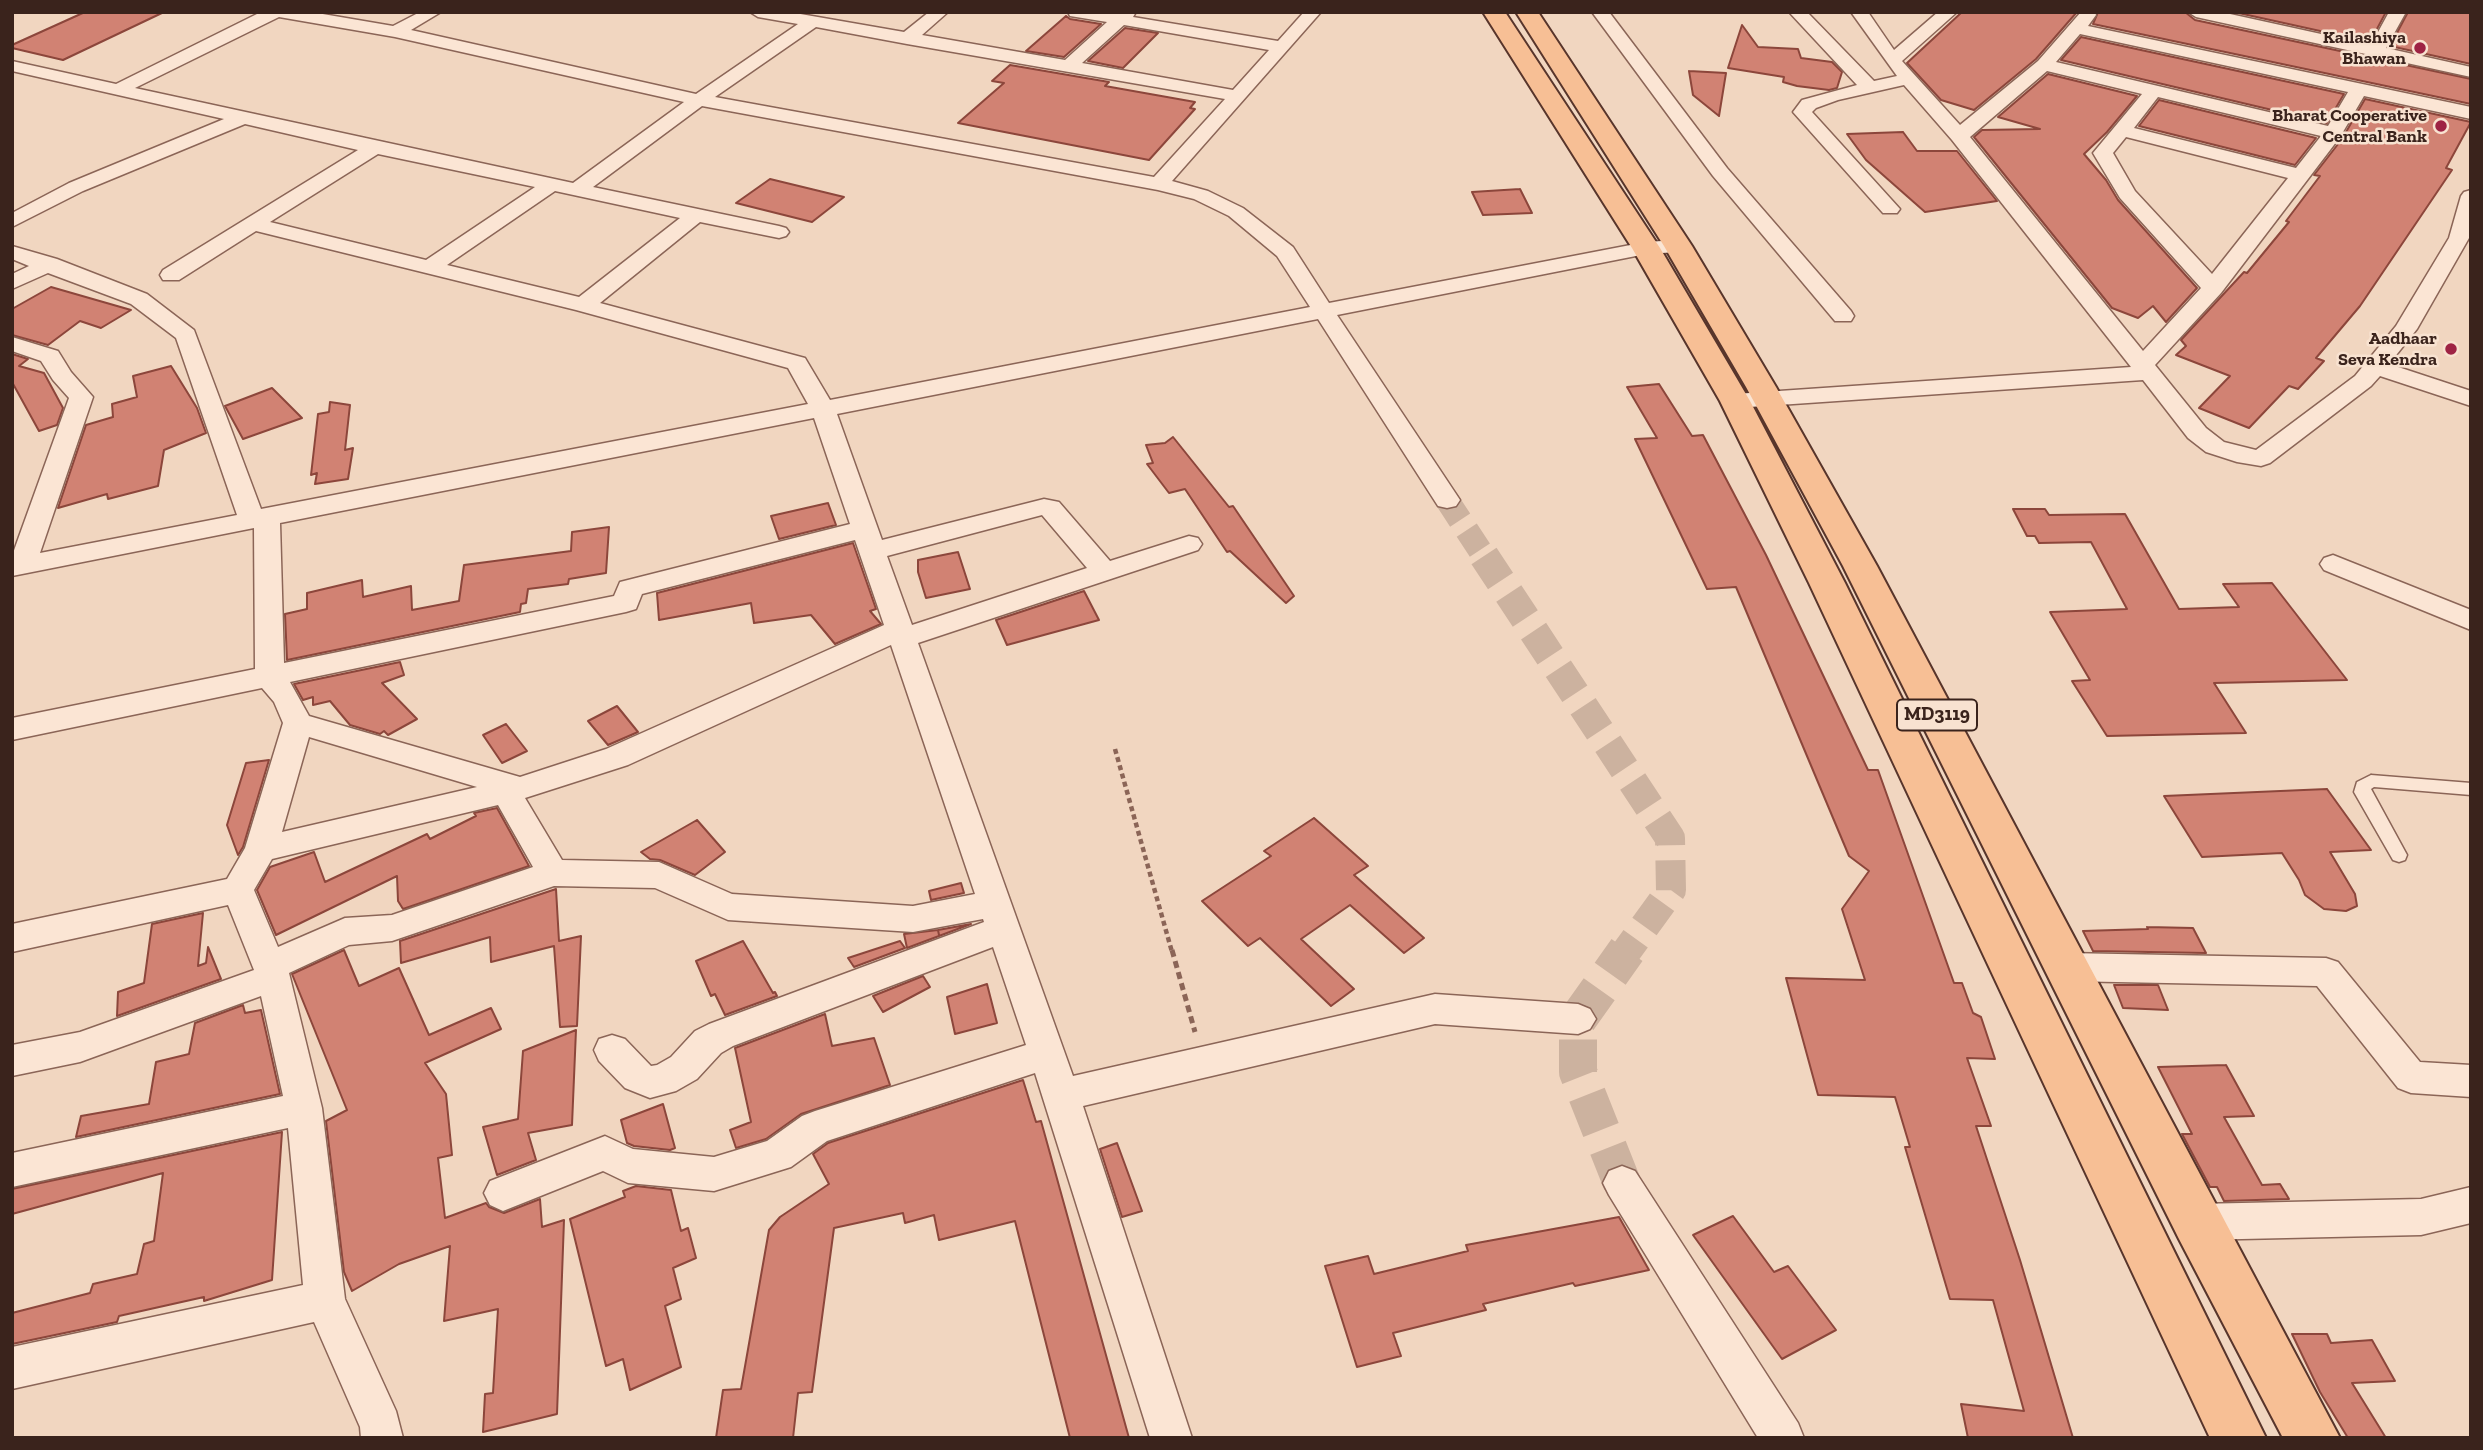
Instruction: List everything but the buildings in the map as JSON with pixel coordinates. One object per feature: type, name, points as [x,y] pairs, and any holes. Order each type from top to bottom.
[{"type":"main road","name":"MD3119","points":[[1494,12],[1662,247]]},
{"type":"main road","name":"MD3119","points":[[1527,12],[1751,400],[1860,566],[2197,1222],[2313,1438]]},
{"type":"main road","name":"MD3119","points":[[1751,400],[1833,596],[2239,1438]]},
{"type":"street","points":[[120,89],[275,12]]},
{"type":"street","points":[[281,12],[395,32],[699,100],[1159,184],[1201,195],[1236,212],[1285,252],[1447,500]]},
{"type":"street","points":[[395,32],[433,12]]},
{"type":"street","points":[[758,12],[1238,96]]},
{"type":"street","points":[[907,39],[940,12]]},
{"type":"street","points":[[1076,12],[1124,16],[1283,47]]},
{"type":"street","points":[[1159,184],[1313,12]]},
{"type":"street","points":[[1600,12],[1720,172],[1843,316]]},
{"type":"street","points":[[1797,12],[1870,88]]},
{"type":"street","points":[[1859,12],[1892,60],[1959,136],[2197,433],[2215,447],[2237,455],[2260,458],[2277,449],[2363,381],[2406,329],[2459,238],[2471,196]]},
{"type":"street","points":[[1892,60],[1949,12]]},
{"type":"street","points":[[1959,136],[2044,65],[2074,28],[2091,12]]},
{"type":"street","points":[[2196,12],[2270,20],[2376,51],[2471,72]]},
{"type":"street","points":[[2376,51],[2399,12]]},
{"type":"street","points":[[1068,67],[1124,16]]},
{"type":"street","points":[[578,190],[699,100],[812,22]]},
{"type":"street","points":[[2074,28],[2471,113]]},
{"type":"street","points":[[2044,65],[2333,133]]},
{"type":"street","points":[[12,66],[550,186],[779,232]]},
{"type":"street","points":[[1890,209],[1802,112],[1809,104],[1908,79]]},
{"type":"street","points":[[1751,400],[2145,370],[2213,288],[2333,133],[2358,90]]},
{"type":"street","points":[[2154,91],[2103,153],[2127,194],[2213,288]]},
{"type":"street","points":[[12,221],[76,187],[241,119]]},
{"type":"street","points":[[2122,130],[2300,175]]},
{"type":"street","points":[[171,275],[375,148]]},
{"type":"street","points":[[430,267],[550,186]]},
{"type":"street","points":[[583,305],[697,214]]},
{"type":"street","points":[[252,224],[583,305],[797,363],[823,409],[1061,1095],[1171,1438]]},
{"type":"street","points":[[18,565],[1662,247]]},
{"type":"street","points":[[12,252],[139,299],[186,335],[259,517],[270,678],[286,696],[298,723],[261,849],[238,890],[12,938]]},
{"type":"street","points":[[12,283],[49,264]]},
{"type":"street","points":[[12,336],[19,339],[13,344]]},
{"type":"street","points":[[13,344],[50,356],[61,375],[81,397],[18,565]]},
{"type":"street","points":[[2373,366],[2471,399]]},
{"type":"street","points":[[12,729],[626,603],[630,588],[1044,507],[1050,508],[1105,572]]},
{"type":"street","points":[[261,849],[514,790],[617,757],[900,634],[1189,544]]},
{"type":"street","points":[[2333,564],[2471,621]]},
{"type":"street","points":[[298,723],[514,790],[552,873]]},
{"type":"street","points":[[12,1061],[80,1046],[272,972],[345,932],[392,928],[552,873],[659,875],[728,907],[913,919],[998,916]]},
{"type":"street","points":[[238,890],[272,972],[304,1108],[325,1300],[381,1426],[382,1438]]},
{"type":"street","points":[[612,1050],[638,1077],[649,1082],[663,1080],[684,1068],[708,1042],[721,1035],[998,916]]},
{"type":"street","points":[[2066,967],[2326,972],[2412,1077],[2471,1082]]},
{"type":"street","points":[[1061,1095],[1434,1009],[1578,1019]]},
{"type":"street","points":[[503,1194],[605,1153],[628,1166],[713,1174],[778,1155],[815,1128],[1047,1054]]},
{"type":"street","points":[[12,1170],[304,1108]]},
{"type":"street","points":[[1622,1183],[1783,1438]]},
{"type":"street","points":[[2197,1222],[2421,1217],[2471,1205]]},
{"type":"street","points":[[12,1368],[325,1300]]},
{"type":"lane","points":[[2399,855],[2362,792],[2363,786],[2371,781],[2471,789]]},
{"type":"path","points":[[1115,749],[1204,1063]]},
{"type":"tunnel","points":[[1447,500],[1485,558]]},
{"type":"tunnel","points":[[1484,556],[1670,838],[1671,890],[1626,952]]},
{"type":"tunnel","points":[[1622,1183],[1578,1072],[1578,1019],[1627,950]]},
{"type":"place","name":"Kailashiya Bhawan","points":[[2420,48]]},
{"type":"place","name":"Bharat Cooperative Central Bank","points":[[2441,126]]},
{"type":"place","name":"Aadhaar Seva Kendra","points":[[2451,349]]}]
